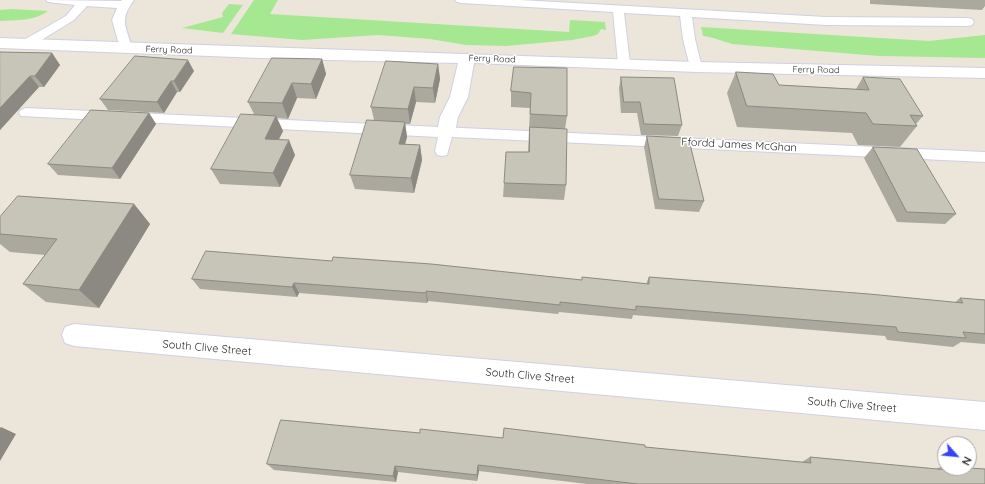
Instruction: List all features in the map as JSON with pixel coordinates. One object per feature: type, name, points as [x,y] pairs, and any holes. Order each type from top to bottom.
[{"type":"street","name":"Ferry Road","points":[[0,43],[696,67],[985,74]]},
{"type":"street","points":[[446,132],[449,117],[459,97],[467,58]]},
{"type":"street","name":"South Clive Street","points":[[74,335],[985,416]]},
{"type":"lane","points":[[52,0],[83,3],[126,2],[118,20],[126,48]]},
{"type":"lane","points":[[461,0],[826,21],[968,22]]},
{"type":"lane","points":[[26,44],[70,18],[83,3]]},
{"type":"lane","points":[[618,9],[624,64]]},
{"type":"lane","points":[[685,13],[689,39],[696,67]]},
{"type":"lane","name":"Ffordd James McGhan","points":[[26,113],[985,157]]},
{"type":"lane","points":[[442,150],[446,132]]},
{"type":"green space","points":[[254,0],[278,0],[270,14],[569,32],[570,20],[605,22],[606,30],[601,29],[598,34],[593,36],[572,40],[506,46],[466,45],[430,39],[378,35],[302,40],[231,34]]},
{"type":"green space","points":[[229,4],[243,5],[223,33],[182,28],[223,17],[222,13]]},
{"type":"green space","points":[[12,9],[48,11],[37,17],[0,21],[0,10]]},
{"type":"green space","points":[[701,27],[929,41],[985,35],[985,58],[879,56],[732,44],[703,36]]},
{"type":"building","points":[[0,52],[52,53],[35,76],[30,76],[0,108]]},
{"type":"building","points":[[135,56],[188,60],[174,81],[171,81],[157,102],[100,99]]},
{"type":"building","points":[[272,58],[322,59],[311,84],[292,83],[282,103],[248,102]]},
{"type":"building","points":[[386,61],[438,64],[433,88],[414,87],[408,109],[371,107]]},
{"type":"building","points":[[514,67],[567,68],[567,116],[530,114],[531,93],[511,91]]},
{"type":"building","points":[[736,72],[773,74],[779,85],[869,90],[863,77],[900,79],[923,116],[910,115],[917,126],[873,124],[866,113],[747,106]]},
{"type":"building","points":[[621,77],[674,78],[682,125],[644,124],[640,102],[624,102]]},
{"type":"building","points":[[91,110],[149,113],[112,168],[48,164]]},
{"type":"building","points":[[241,114],[276,116],[265,139],[289,140],[273,173],[211,169]]},
{"type":"building","points":[[367,120],[405,122],[399,144],[420,145],[411,178],[350,175]]},
{"type":"building","points":[[530,127],[567,129],[566,185],[504,183],[506,152],[529,152]]},
{"type":"building","points":[[647,136],[685,138],[685,140],[689,140],[704,201],[659,199]]},
{"type":"building","points":[[873,147],[917,149],[956,214],[907,212]]},
{"type":"building","points":[[18,196],[134,204],[79,290],[23,284],[57,239],[0,234],[0,217]]},
{"type":"building","points":[[206,251],[332,261],[333,257],[431,264],[582,280],[582,277],[649,284],[649,277],[869,294],[963,303],[960,298],[985,300],[985,334],[963,332],[966,338],[898,332],[896,327],[636,306],[636,310],[560,302],[560,305],[426,291],[426,293],[294,283],[292,287],[192,279]]},
{"type":"building","points":[[281,420],[420,433],[420,429],[503,438],[504,428],[645,445],[645,447],[811,463],[810,457],[937,469],[937,476],[977,476],[977,468],[985,469],[985,484],[638,484],[478,465],[477,475],[395,466],[393,476],[267,464]]}]
